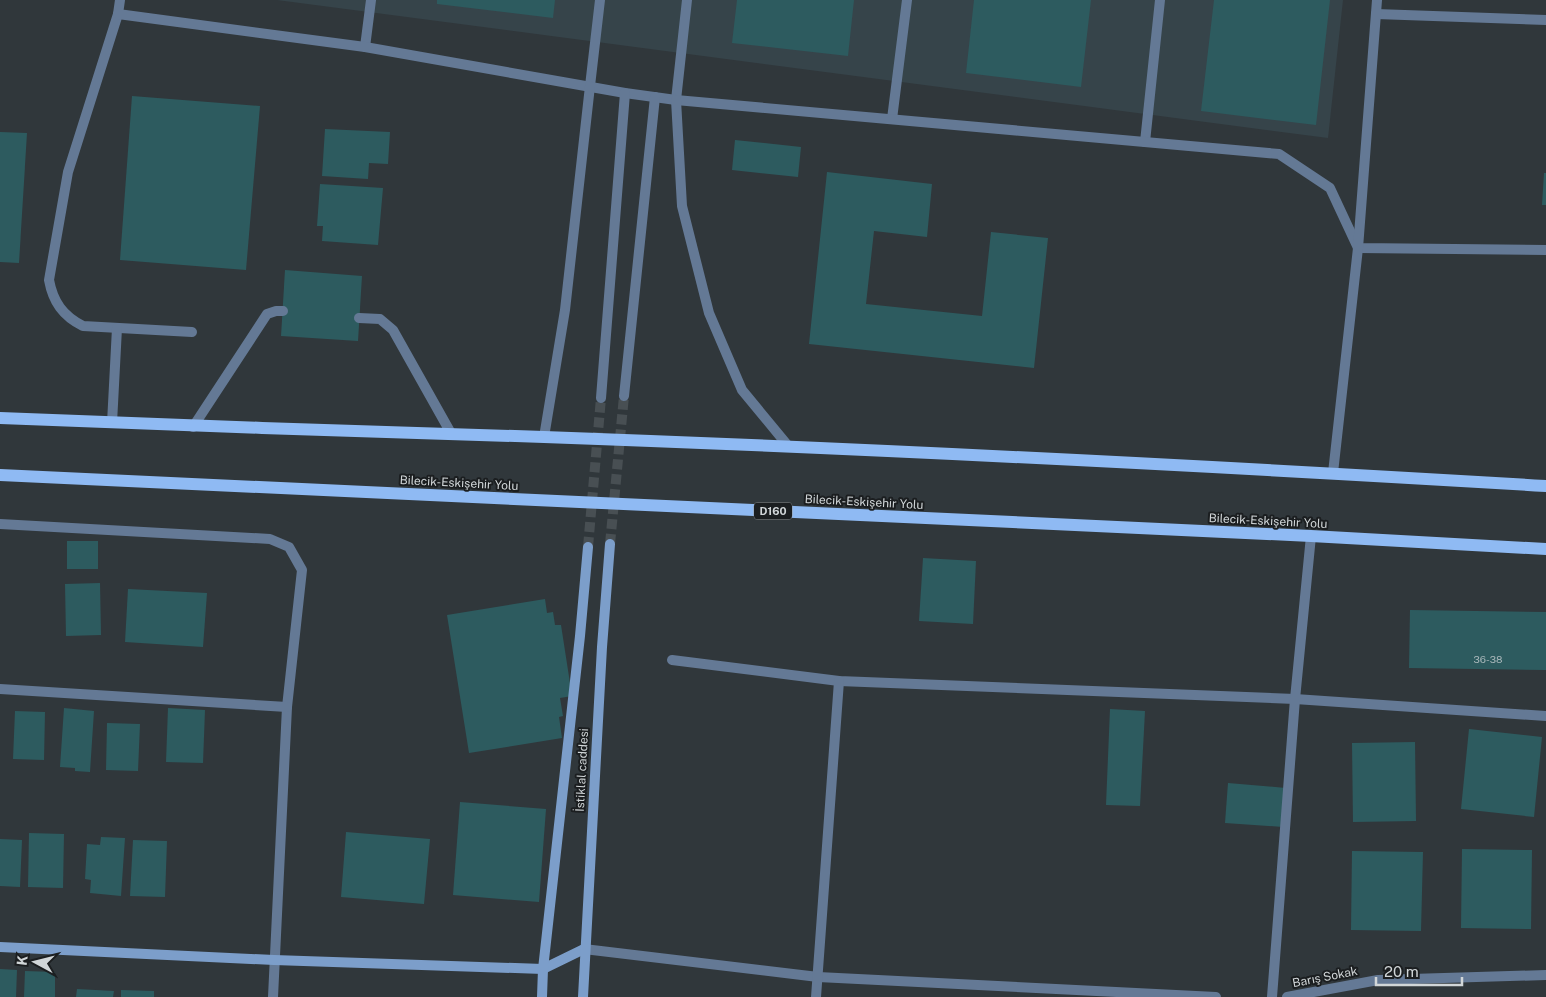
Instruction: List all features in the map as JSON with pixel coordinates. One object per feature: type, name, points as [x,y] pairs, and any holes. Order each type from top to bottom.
[{"type":"main road","points":[[0,418],[789,447],[1333,473],[1546,486]]},
{"type":"main road","name":"Bilecik-Eskişehir Yolu","points":[[0,475],[1311,536],[1546,549]]},
{"type":"street","points":[[120,0],[118,14],[68,172],[49,280],[51,292],[62,312],[83,326],[192,332]]},
{"type":"street","points":[[365,47],[371,0]]},
{"type":"street","points":[[544,437],[565,310],[600,0]]},
{"type":"street","points":[[687,0],[676,100],[682,206],[709,313],[742,390],[789,447]]},
{"type":"street","points":[[892,120],[907,0]]},
{"type":"street","points":[[1145,142],[1160,0]]},
{"type":"street","points":[[1333,473],[1358,248],[1378,0]]},
{"type":"street","points":[[118,14],[365,47],[625,93],[676,100],[1279,154],[1330,188],[1358,248]]},
{"type":"street","points":[[1376,14],[1546,20]]},
{"type":"street","points":[[601,398],[625,93]]},
{"type":"street","points":[[624,396],[655,97]]},
{"type":"street","points":[[1358,248],[1546,250]]},
{"type":"street","points":[[193,426],[267,314],[276,311],[283,312]]},
{"type":"street","points":[[360,318],[380,319],[393,330],[452,435]]},
{"type":"street","points":[[112,423],[117,328]]},
{"type":"street","points":[[0,524],[270,539],[290,547],[302,570],[287,707],[273,997]]},
{"type":"street","points":[[1272,997],[1295,699],[1311,536]]},
{"type":"street","name":"İstiklal caddesi","points":[[583,997],[584,949],[601,657],[610,544]]},
{"type":"street","points":[[542,997],[542,969],[580,636],[588,547]]},
{"type":"street","points":[[672,660],[839,681],[1295,699],[1546,716]]},
{"type":"street","points":[[816,997],[839,681]]},
{"type":"street","points":[[0,689],[287,707]]},
{"type":"street","points":[[0,946],[274,960],[542,969],[584,949],[818,977],[1216,997]]},
{"type":"street","name":"Barış Sokak","points":[[1287,997],[1378,980],[1546,975]]},
{"type":"shaded area","points":[[277,0],[1343,0],[1328,138]]},
{"type":"building","points":[[437,0],[555,0],[553,18],[437,4]]},
{"type":"building","points":[[737,0],[854,0],[848,56],[732,43]]},
{"type":"building","points":[[974,0],[1091,0],[1081,87],[966,73]]},
{"type":"building","points":[[1214,0],[1330,0],[1316,125],[1201,111]]},
{"type":"building","points":[[132,96],[260,106],[246,270],[120,260]]},
{"type":"building","points":[[325,129],[390,132],[388,164],[369,163],[368,179],[322,176]]},
{"type":"building","points":[[0,132],[27,133],[19,263],[0,262]]},
{"type":"building","points":[[735,140],[801,147],[798,177],[732,170]]},
{"type":"building","points":[[827,172],[932,184],[927,237],[874,231],[866,304],[982,316],[991,232],[1048,238],[1034,368],[809,344]]},
{"type":"building","points":[[1544,173],[1546,173],[1546,205],[1542,205]]},
{"type":"building","points":[[320,184],[383,188],[378,245],[322,241],[323,226],[317,226]]},
{"type":"building","points":[[285,270],[362,276],[358,341],[281,336]]},
{"type":"building","points":[[67,541],[98,541],[98,569],[67,569]]},
{"type":"building","points":[[923,558],[976,561],[973,624],[919,621]]},
{"type":"building","points":[[100,583],[101,635],[66,636],[65,584]]},
{"type":"building","points":[[128,589],[207,593],[203,647],[125,642]]},
{"type":"building","points":[[545,599],[547,613],[553,612],[555,625],[561,625],[572,696],[560,698],[563,716],[559,717],[562,738],[469,753],[447,615]]},
{"type":"building","points":[[1410,610],[1546,612],[1546,670],[1409,668]]},
{"type":"building","points":[[64,708],[94,711],[90,772],[60,767]]},
{"type":"building","points":[[168,708],[205,710],[203,763],[166,762]]},
{"type":"building","points":[[1110,709],[1145,711],[1140,806],[1106,805]]},
{"type":"building","points":[[15,711],[45,712],[44,760],[13,759]]},
{"type":"building","points":[[107,723],[140,724],[138,771],[106,770]]},
{"type":"building","points":[[1469,729],[1542,737],[1534,817],[1461,809]]},
{"type":"building","points":[[1415,742],[1416,821],[1353,822],[1352,743]]},
{"type":"building","points":[[1228,783],[1286,788],[1283,827],[1225,823]]},
{"type":"building","points":[[460,802],[546,809],[539,902],[453,895]]},
{"type":"building","points":[[346,832],[430,839],[424,904],[341,897]]},
{"type":"building","points":[[29,833],[64,834],[63,888],[28,887]]},
{"type":"building","points":[[101,837],[125,838],[121,896],[90,893],[91,880],[85,879],[87,844],[100,845]]},
{"type":"building","points":[[0,839],[22,840],[20,887],[0,886]]},
{"type":"building","points":[[133,840],[167,841],[165,897],[130,896]]},
{"type":"building","points":[[1462,849],[1532,850],[1531,929],[1461,928]]},
{"type":"building","points":[[1352,851],[1423,852],[1421,931],[1351,930]]},
{"type":"building","points":[[0,969],[17,970],[16,997],[0,997]]},
{"type":"building","points":[[25,971],[55,972],[55,997],[24,997]]},
{"type":"building","points":[[77,989],[114,991],[113,997],[76,997]]},
{"type":"building","points":[[121,990],[154,991],[154,997],[121,997]]},
{"type":"tunnel","points":[[610,544],[624,396]]},
{"type":"tunnel","points":[[588,547],[601,398]]}]
